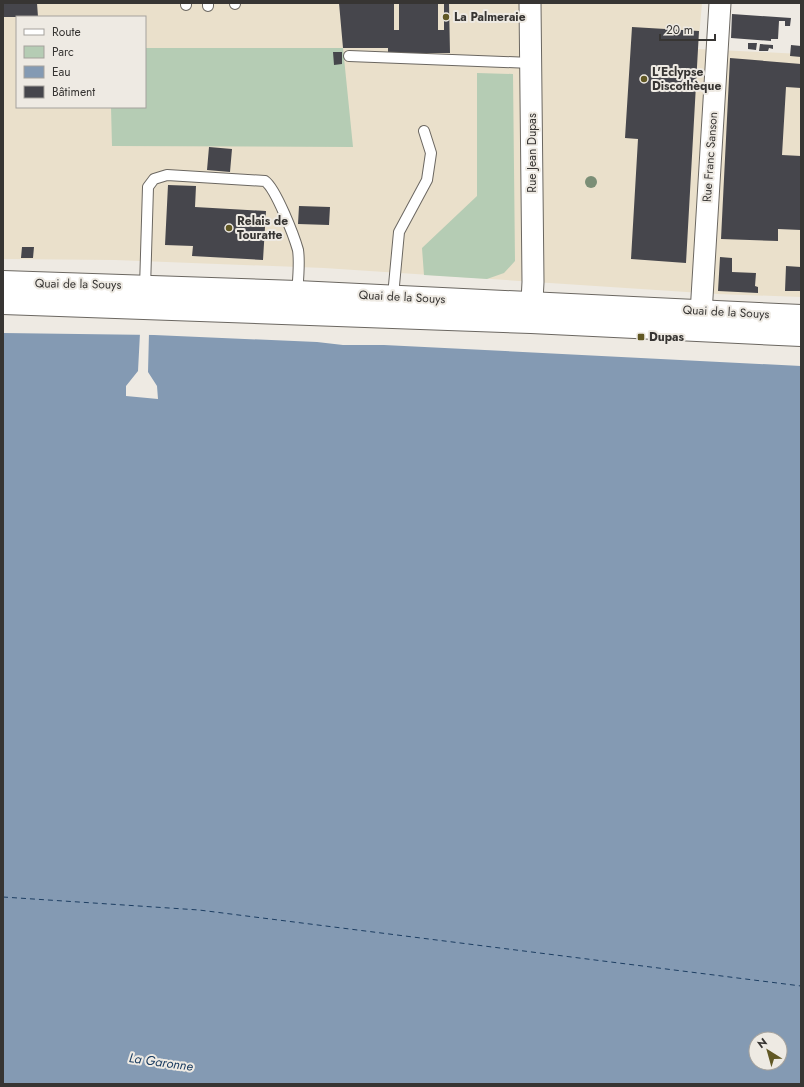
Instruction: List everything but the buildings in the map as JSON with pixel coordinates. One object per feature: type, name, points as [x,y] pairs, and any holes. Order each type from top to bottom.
[{"type":"main road","name":"Quai de la Souys","points":[[3,282],[393,296],[531,312]]},
{"type":"main road","name":"Quai de la Souys","points":[[3,303],[296,314],[531,312],[700,320],[801,316]]},
{"type":"main road","name":"Quai de la Souys","points":[[700,320],[801,335]]},
{"type":"street","name":"Rue Jean Dupas","points":[[530,3],[531,312]]},
{"type":"street","name":"Rue Franc Sanson","points":[[700,320],[720,3]]},
{"type":"lane","points":[[349,56],[531,63]]},
{"type":"lane","points":[[393,296],[399,232],[427,180],[431,153],[424,131]]},
{"type":"lane","points":[[145,308],[148,187],[154,179],[167,175],[265,181],[270,184],[282,209],[298,251],[298,292],[296,314]]},
{"type":"shaded area","points":[[3,3],[702,3],[698,49],[801,54],[801,297],[717,294],[324,268],[115,260],[3,259]]},
{"type":"green space","points":[[146,48],[343,48],[353,147],[112,146],[111,108],[146,108]]},
{"type":"green space","points":[[477,73],[513,74],[515,261],[504,273],[487,279],[424,275],[422,248],[477,196]]},
{"type":"water","name":"La Garonne","points":[[3,333],[154,335],[801,366],[801,1084],[3,1084]]},
{"type":"pier","points":[[140,333],[149,333],[148,372],[157,386],[158,399],[126,396],[126,386],[138,371]]},
{"type":"ferry route","points":[[3,897],[199,910],[801,986]]},
{"type":"place","name":"La Palmeraie","points":[[446,17]]},
{"type":"place","name":"L'Eclypse Discothèque","points":[[644,79]]},
{"type":"place","name":"Relais de Touratte","points":[[229,228]]},
{"type":"place","name":"Dupas","points":[[641,337]]}]
